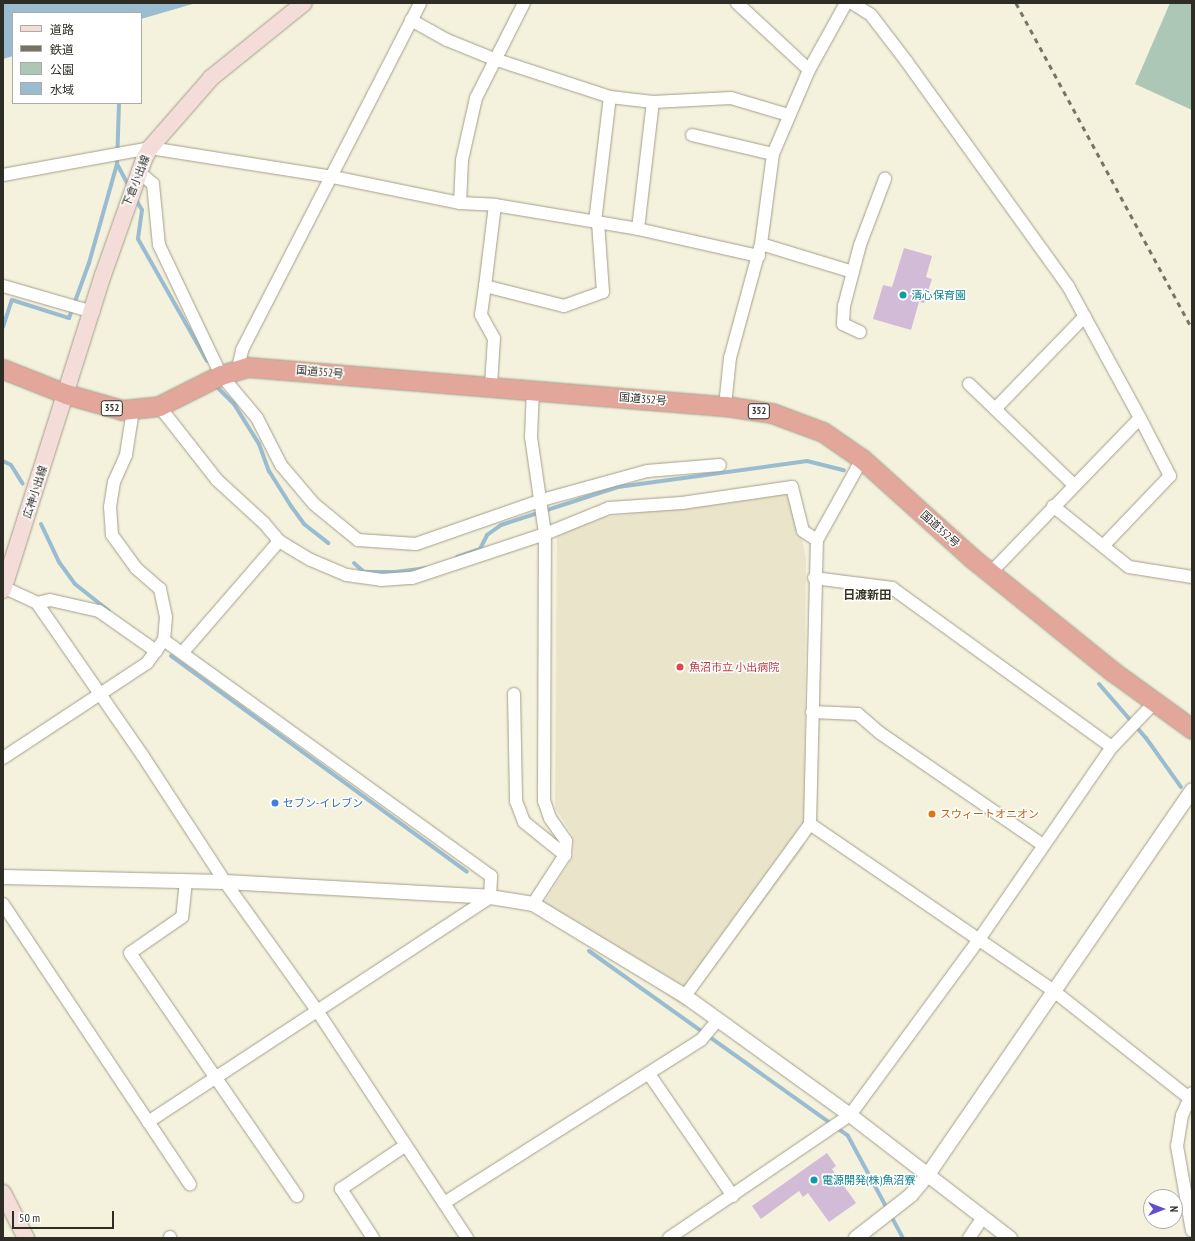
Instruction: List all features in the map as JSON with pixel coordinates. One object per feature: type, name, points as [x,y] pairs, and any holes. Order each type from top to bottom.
[{"type":"highway","name":"国道352号","points":[[3,369],[66,394],[108,408],[133,410],[159,406],[230,372],[313,371],[725,406],[772,413],[823,432],[862,459],[972,558],[992,571],[1068,635],[1192,729]]},
{"type":"main road","name":"下倉小出線","points":[[66,394],[80,309],[138,171],[150,148],[211,78],[304,3]]},
{"type":"main road","name":"広神小出線","points":[[3,588],[66,394]]},
{"type":"main road","points":[[3,1193],[26,1238]]},
{"type":"street","points":[[230,372],[333,177],[420,3]]},
{"type":"street","points":[[460,203],[462,160],[476,98],[494,59],[524,3]]},
{"type":"street","points":[[737,3],[809,70]]},
{"type":"street","points":[[725,406],[730,358],[760,250],[773,154],[788,115],[809,70],[846,3]]},
{"type":"street","points":[[852,3],[871,14],[1050,261],[1085,316],[1170,476],[1103,546]]},
{"type":"street","points":[[411,20],[447,40],[494,59],[610,97],[653,102],[731,98],[788,115]]},
{"type":"street","points":[[485,286],[564,306],[603,292],[596,222],[610,97]]},
{"type":"street","points":[[638,229],[653,102]]},
{"type":"street","points":[[692,136],[773,154]]},
{"type":"street","points":[[3,176],[150,148],[333,177],[460,203],[495,205],[760,250],[853,272]]},
{"type":"street","points":[[138,171],[153,184],[159,245],[257,418],[281,465],[314,504],[358,540],[416,544],[542,506],[647,471],[720,465]]},
{"type":"street","points":[[860,332],[843,324],[844,306],[860,245],[885,180]]},
{"type":"street","points":[[491,386],[494,338],[481,315],[495,205]]},
{"type":"street","points":[[3,286],[80,309]]},
{"type":"street","points":[[995,409],[1085,316]]},
{"type":"street","points":[[969,384],[1074,485]]},
{"type":"street","points":[[532,904],[565,855],[566,841],[550,818],[544,801],[545,534],[531,438],[533,390]]},
{"type":"street","points":[[159,406],[217,480],[264,523],[279,541],[311,560],[347,575],[381,580],[412,578],[431,573],[545,534],[609,508],[682,503],[792,487],[803,531],[817,540]]},
{"type":"street","points":[[3,758],[101,695],[147,663],[164,640],[166,617],[160,589],[136,568],[112,535],[110,507],[114,482],[126,455],[133,410]]},
{"type":"street","points":[[992,571],[1053,506],[1140,418]]},
{"type":"street","points":[[685,996],[810,824],[814,578],[817,540],[862,459]]},
{"type":"street","points":[[1053,506],[1129,567],[1192,577]]},
{"type":"street","points":[[183,652],[279,541]]},
{"type":"street","points":[[814,578],[892,588],[1112,747]]},
{"type":"street","points":[[3,588],[38,603],[225,882],[318,1012],[467,1238]]},
{"type":"street","points":[[38,603],[50,600],[99,611],[156,651]]},
{"type":"street","points":[[164,640],[183,652],[491,876],[490,897]]},
{"type":"street","points":[[514,694],[516,801],[524,822],[565,855]]},
{"type":"street","points":[[669,1238],[825,1134],[850,1115],[980,938],[1112,747],[1155,702]]},
{"type":"street","points":[[812,712],[858,714],[880,733],[1043,845]]},
{"type":"street","points":[[856,1238],[911,1195],[927,1176],[1055,992],[1192,790]]},
{"type":"street","points":[[810,824],[980,938],[1055,992],[1190,1095],[1182,1115],[1177,1146],[1192,1231]]},
{"type":"street","points":[[3,877],[225,882],[490,897],[532,904],[685,996],[717,1021],[850,1115],[927,1176],[1010,1238]]},
{"type":"street","points":[[186,881],[182,917],[130,953],[214,1080],[297,1196]]},
{"type":"street","points":[[148,1122],[318,1012],[490,897]]},
{"type":"street","points":[[3,904],[190,1184]]},
{"type":"street","points":[[444,1203],[701,1040],[717,1021]]},
{"type":"street","points":[[649,1074],[733,1196]]},
{"type":"street","points":[[373,1238],[341,1189],[406,1145]]},
{"type":"street","points":[[969,1238],[983,1218]]},
{"type":"shaded area","name":"魚沼市立 小出病院","points":[[792,492],[806,558],[804,847],[684,1008],[544,903],[574,855],[573,836],[555,808],[557,533],[604,517]]},
{"type":"green space","points":[[1170,3],[1192,3],[1192,110],[1135,84]]},
{"type":"water","points":[[3,3],[196,3],[142,19],[142,12],[12,12],[12,56],[3,59]]},
{"type":"building","name":"清心保育園","points":[[904,248],[932,256],[926,277],[932,279],[924,303],[919,302],[911,330],[873,319],[883,285],[892,287]]},
{"type":"building","name":"電源開発(株)魚沼寮","points":[[827,1153],[836,1166],[832,1169],[856,1203],[829,1222],[808,1193],[803,1197],[799,1191],[761,1219],[752,1206]]},
{"type":"waterway","points":[[3,327],[12,300],[69,318],[89,263],[117,164],[119,104]]},
{"type":"waterway","points":[[117,164],[129,187]]},
{"type":"waterway","points":[[135,198],[142,210],[138,239],[207,361]]},
{"type":"waterway","points":[[218,388],[234,404],[259,444],[269,471],[291,506],[304,524],[328,543]]},
{"type":"waterway","points":[[3,461],[11,465],[23,484]]},
{"type":"waterway","points":[[457,557],[480,549],[487,535],[501,525],[618,487],[807,461],[844,470]]},
{"type":"waterway","points":[[41,524],[59,562],[75,584],[109,611]]},
{"type":"waterway","points":[[354,563],[364,572],[395,572],[426,568]]},
{"type":"waterway","points":[[171,656],[467,872]]},
{"type":"waterway","points":[[1099,684],[1146,738],[1181,787]]},
{"type":"waterway","points":[[589,951],[848,1136],[903,1238]]},
{"type":"railway","points":[[1016,3],[1192,329]]},
{"type":"place","name":"清心保育園","points":[[903,295]]},
{"type":"place","name":"魚沼市立 小出病院","points":[[680,667]]},
{"type":"place","name":"セブン-イレブン","points":[[275,803]]},
{"type":"place","name":"スウィートオニオン","points":[[932,814]]},
{"type":"place","name":"電源開発(株)魚沼寮","points":[[814,1180]]},
{"type":"district","name":"日渡新田","points":[[867,595]]}]
